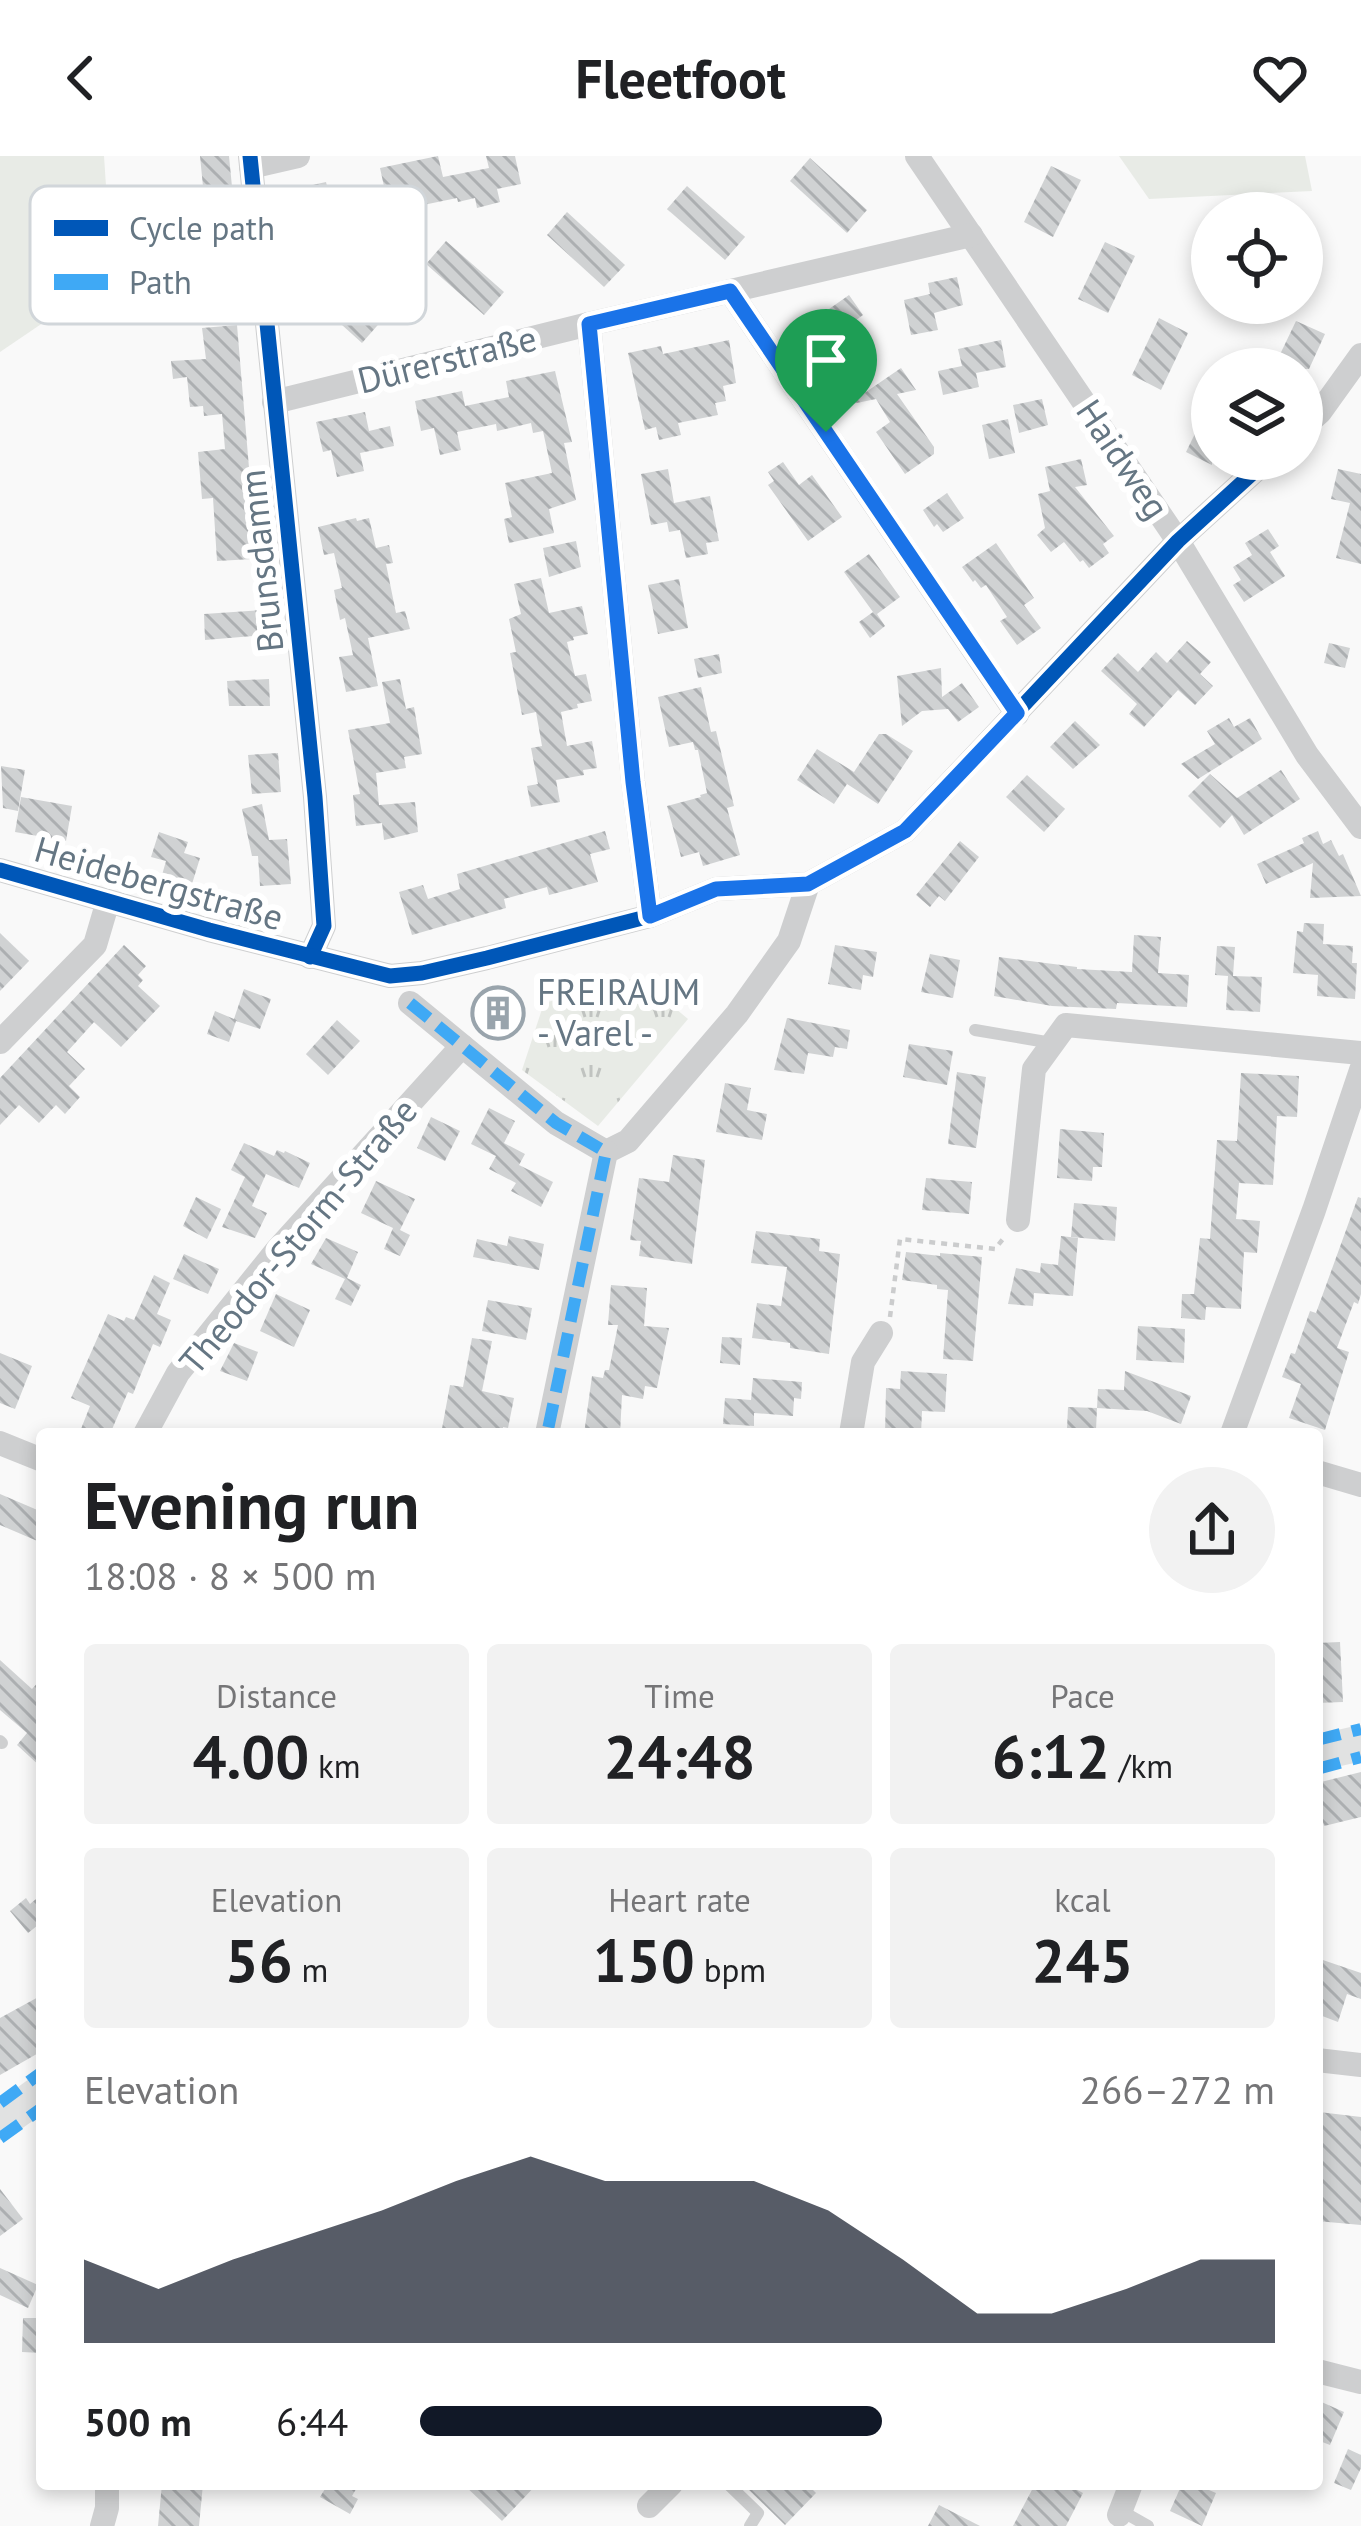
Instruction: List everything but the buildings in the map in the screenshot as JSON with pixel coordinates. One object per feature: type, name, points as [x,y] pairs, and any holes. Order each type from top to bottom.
[{"type":"main road","points":[[1323,1752],[1361,1743]]},
{"type":"main road","points":[[0,2122],[36,2096]]},
{"type":"street","name":"Brunsdamm","points":[[251,161],[298,156]]},
{"type":"street","name":"Haidweg","points":[[917,156],[1178,541],[1306,755],[1361,827]]},
{"type":"street","name":"Dürerstraße","points":[[274,401],[971,235]]},
{"type":"street","points":[[730,291],[1017,713]]},
{"type":"street","name":"Brunsdamm","points":[[267,324],[324,926],[310,957]]},
{"type":"street","points":[[589,324],[650,916]]},
{"type":"street","points":[[1323,408],[1361,355]]},
{"type":"street","name":"Heidebergstraße","points":[[0,870],[390,976],[422,973],[650,916],[716,889],[808,884],[905,831],[1178,541],[1245,480]]},
{"type":"street","points":[[606,1152],[628,1141],[737,1014],[789,941],[808,884]]},
{"type":"street","points":[[0,1042],[95,945],[108,901]]},
{"type":"street","points":[[410,1003],[556,1123],[606,1152]]},
{"type":"street","points":[[1018,1220],[1034,1069],[1066,1024],[1361,1053]]},
{"type":"street","name":"Theodor-Storm-Straße","points":[[148,1428],[178,1373],[277,1250],[462,1046]]},
{"type":"street","points":[[1234,1428],[1361,1070]]},
{"type":"street","points":[[549,1428],[606,1152]]},
{"type":"street","points":[[852,1428],[862,1362],[881,1333]]},
{"type":"street","points":[[0,1443],[36,1458]]},
{"type":"street","points":[[1323,1474],[1361,1485]]},
{"type":"street","points":[[1323,2061],[1361,2066]]},
{"type":"street","points":[[1323,2373],[1361,2383]]},
{"type":"street","points":[[103,2526],[107,2490]]},
{"type":"street","points":[[649,2506],[665,2490]]},
{"type":"street","points":[[1120,2514],[1130,2490]]},
{"type":"lane","points":[[975,1030],[1053,1043]]},
{"type":"lane","points":[[734,2490],[758,2513],[750,2526]]},
{"type":"lane","points":[[1120,2514],[1148,2526]]},
{"type":"path","points":[[881,1333],[893,1312],[900,1239],[995,1249],[1018,1220]]},
{"type":"green space","points":[[0,156],[104,156],[106,186],[30,186],[30,324],[41,324],[0,352]]},
{"type":"green space","points":[[1119,156],[1305,156],[1312,191],[1191,192],[1191,197],[1149,199]]},
{"type":"green space","points":[[638,977],[688,1019],[598,1126],[522,1070],[544,1003]]},
{"type":"marked path","points":[[410,1003],[556,1123],[606,1152],[548,1428]]},
{"type":"marked path","points":[[1323,1738],[1361,1729]]},
{"type":"marked path","points":[[1323,1767],[1361,1757]]},
{"type":"marked path","points":[[0,2103],[36,2076]]},
{"type":"marked path","points":[[0,2138],[36,2112]]},
{"type":"cycle path","points":[[250,156],[253,186]]},
{"type":"cycle path","points":[[267,324],[324,926],[310,957]]},
{"type":"cycle path","points":[[0,870],[390,976],[422,973],[650,916],[716,889],[808,884],[905,831],[1178,541],[1245,480]]},
{"type":"place","name":"FREIRAUM - Varel -","points":[[498,1013]]},
{"type":"route","points":[[730,291],[826,432],[1017,713],[905,831],[808,884],[716,889],[650,916],[589,324],[730,291]]}]
